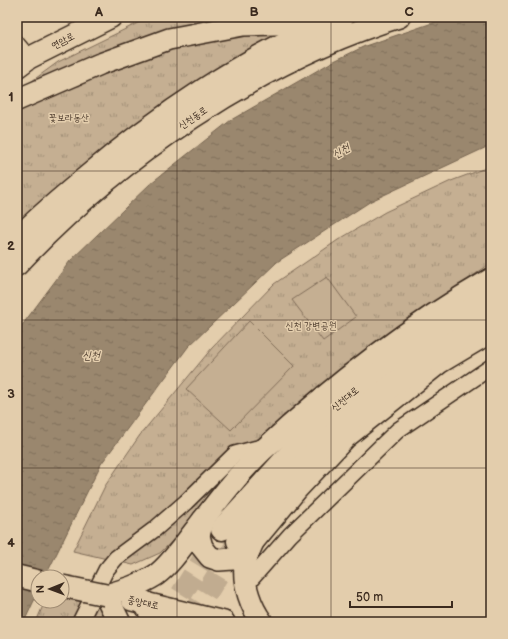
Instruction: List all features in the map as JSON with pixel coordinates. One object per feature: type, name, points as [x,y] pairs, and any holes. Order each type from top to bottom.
[{"type":"highway","name":"신천대로","points":[[238,537],[324,416],[416,342],[491,297]]},
{"type":"highway","name":"신천대로","points":[[238,537],[294,474],[335,432],[421,363],[491,319]]},
{"type":"highway","points":[[106,595],[119,622]]},
{"type":"highway","points":[[144,602],[156,622]]},
{"type":"main road","name":"연암로","points":[[21,56],[110,17]]},
{"type":"main road","name":"신천동로","points":[[17,239],[107,160],[199,93],[258,57],[314,27],[343,17]]},
{"type":"main road","name":"신천동로","points":[[17,265],[89,194],[153,145],[211,107],[270,72],[326,44],[399,17]]},
{"type":"main road","points":[[17,100],[100,64],[168,39],[243,25],[312,23],[326,44]]},
{"type":"main road","points":[[106,595],[131,588],[156,574],[179,551],[232,484],[270,444],[368,361],[432,314],[491,279]]},
{"type":"main road","points":[[203,520],[199,536],[202,547],[210,557],[218,560],[233,559],[238,537],[297,489],[346,437],[439,363],[491,332]]},
{"type":"main road","points":[[238,537],[244,565],[246,585],[254,609],[262,622]]},
{"type":"main road","points":[[17,576],[30,579]]},
{"type":"main road","name":"중앙대로","points":[[70,588],[144,602],[224,622]]},
{"type":"street","points":[[246,585],[290,535],[398,430],[491,367]]},
{"type":"street","points":[[80,622],[106,570],[116,558],[156,529],[235,454],[270,444]]},
{"type":"green space","name":"꽃보라동산","points":[[161,17],[321,17],[17,226],[17,92],[58,62],[142,21]]},
{"type":"green space","name":"신천 강변공원","points":[[491,166],[491,263],[362,355],[160,553],[133,565],[73,551],[105,486],[140,435],[212,348],[274,284],[338,240],[385,212],[451,181]]},
{"type":"green space","points":[[327,277],[356,317],[323,341],[292,300]]},
{"type":"green space","points":[[249,321],[294,366],[231,430],[186,389]]},
{"type":"green space","points":[[70,600],[103,606],[115,622],[36,622],[42,609],[70,609]]},
{"type":"water","name":"신천","points":[[450,17],[491,17],[491,145],[371,201],[277,262],[188,347],[101,464],[49,569],[30,569],[30,609],[24,622],[17,622],[17,332],[70,261],[151,183],[231,120],[332,62],[365,46]]},
{"type":"tunnel","points":[[164,622],[222,529]]},
{"type":"tunnel","points":[[189,622],[236,545]]}]
